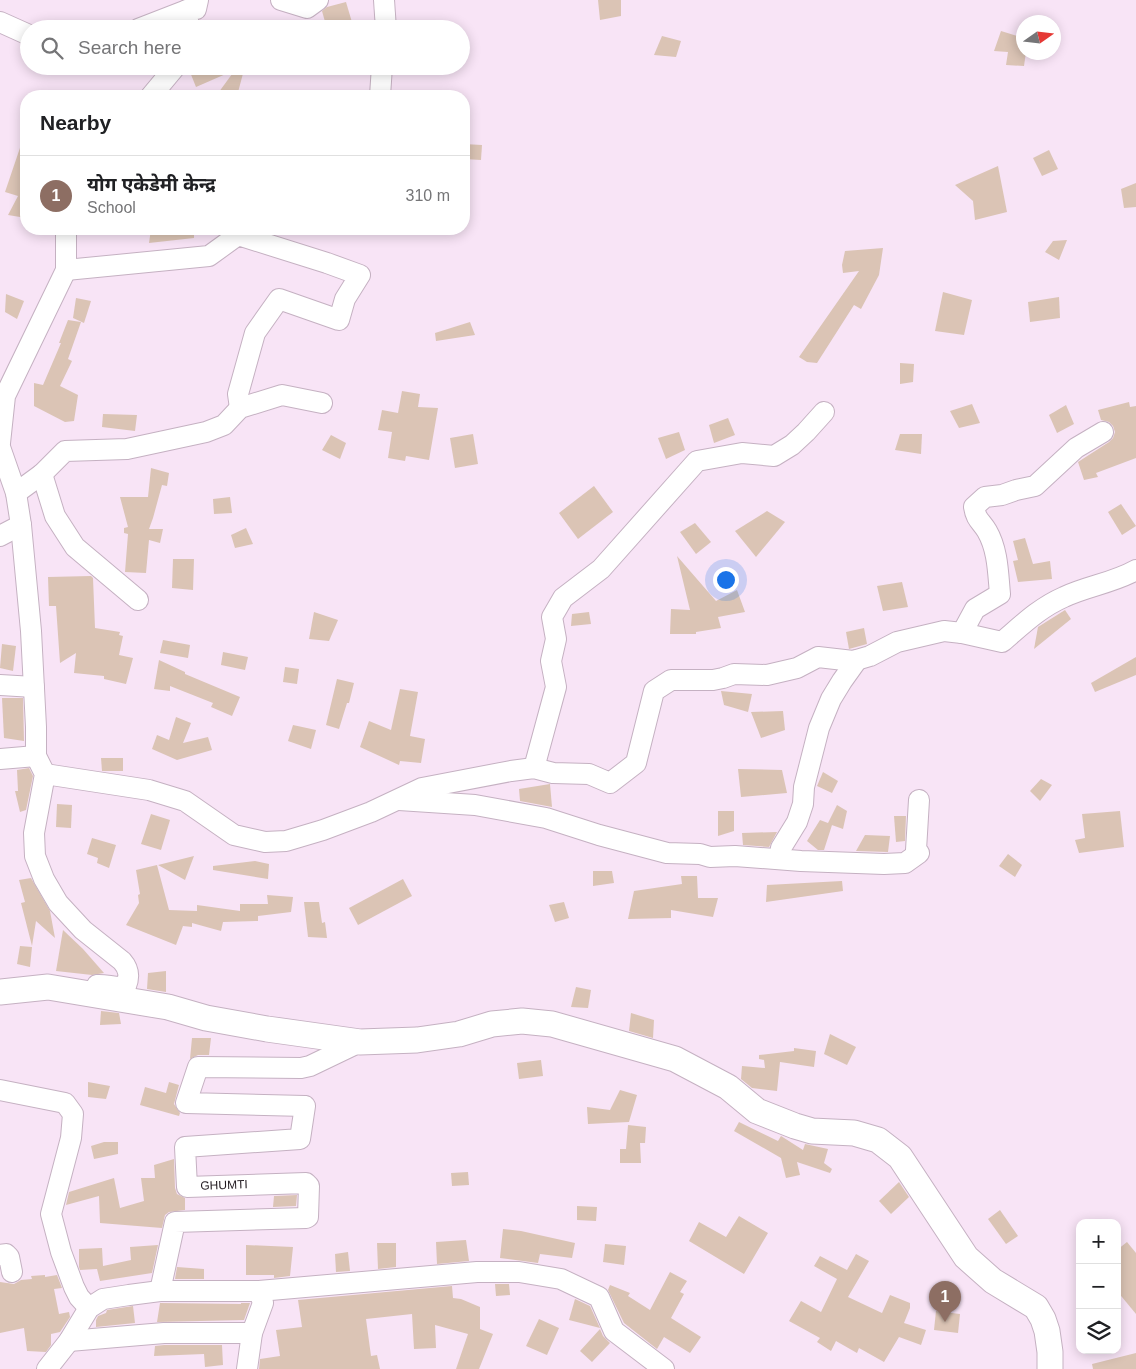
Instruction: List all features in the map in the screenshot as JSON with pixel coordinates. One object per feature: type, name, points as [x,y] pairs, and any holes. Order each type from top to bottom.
[{"type":"street","points":[[281,0],[307,8],[318,0]]},
{"type":"street","points":[[384,0],[385,20]]},
{"type":"street","points":[[168,20],[191,13]]},
{"type":"street","points":[[0,22],[20,31]]},
{"type":"street","points":[[156,90],[168,75]]},
{"type":"street","points":[[380,90],[381,75]]},
{"type":"street","points":[[0,992],[106,984],[122,987],[126,986],[128,980],[127,966],[84,930],[58,903],[44,879],[34,856],[34,833],[45,774],[36,756],[31,631],[21,526],[16,493],[0,445],[2,403],[66,270],[66,235]]},
{"type":"street","points":[[66,270],[209,256],[237,235]]},
{"type":"street","points":[[240,408],[238,394],[255,334],[279,299],[339,320],[345,299],[360,275],[241,235]]},
{"type":"street","points":[[16,493],[42,474],[65,451],[126,449],[206,432],[224,425],[240,408],[282,396],[322,403]]},
{"type":"street","points":[[534,768],[556,687],[552,661],[556,639],[552,617],[563,598],[601,569],[697,461],[742,453],[774,456],[792,445],[824,412]]},
{"type":"street","points":[[962,632],[975,609],[1000,594],[997,556],[987,531],[975,517],[974,507],[985,497],[1002,495],[1035,486],[1076,448],[1103,432]]},
{"type":"street","points":[[42,474],[56,516],[75,547],[138,600]]},
{"type":"street","points":[[0,536],[21,526]]},
{"type":"street","points":[[45,774],[149,790],[185,801],[234,835],[265,842],[286,841],[323,830],[371,812],[422,788],[455,780],[534,768],[553,773],[590,774],[610,783],[636,763],[654,691],[670,680],[713,680],[734,674],[767,675],[797,668],[818,657],[852,661],[870,656],[897,642],[944,631],[962,632],[1002,642],[1039,610],[1065,596],[1136,570]]},
{"type":"street","points":[[779,859],[781,848],[797,822],[803,804],[804,787],[819,728],[831,699],[857,660]]},
{"type":"street","points":[[0,685],[34,687]]},
{"type":"street","points":[[0,759],[36,756]]},
{"type":"street","points":[[397,800],[475,805],[546,818],[599,835],[667,853],[801,861],[906,863],[919,853],[916,850],[919,800]]},
{"type":"street","points":[[48,987],[168,1007],[206,1018],[267,1029],[360,1042],[417,1040],[459,1034],[492,1024],[522,1021],[552,1024],[675,1059],[728,1087],[757,1111],[812,1131],[854,1133],[878,1140],[900,1157],[966,1257],[993,1281],[1036,1308],[1043,1319],[1047,1331],[1050,1369]]},
{"type":"street","name":"GHUMTI","points":[[160,1291],[175,1222],[306,1218],[308,1216],[309,1186],[306,1183],[187,1187],[185,1147],[300,1138],[305,1106],[186,1103],[198,1067],[301,1068],[310,1066],[360,1042]]},
{"type":"street","points":[[0,1090],[65,1103],[73,1114],[71,1138],[51,1214],[61,1252],[74,1287],[79,1297],[89,1308]]},
{"type":"street","points":[[0,1254],[6,1254],[12,1272]]},
{"type":"street","points":[[47,1369],[69,1342],[89,1308],[103,1299],[160,1291],[259,1291],[478,1272],[519,1272],[561,1280],[599,1297],[614,1331],[664,1369]]},
{"type":"street","points":[[247,1369],[252,1333],[263,1303],[259,1291]]},
{"type":"street","points":[[69,1342],[164,1333],[252,1333]]},
{"type":"building","points":[[598,0],[621,0],[621,16],[600,20]]},
{"type":"building","points":[[346,2],[351,20],[324,20],[322,11],[327,7]]},
{"type":"building","points":[[1001,31],[1016,36],[1016,60],[1025,60],[1024,66],[1006,65],[1008,52],[994,51]]},
{"type":"building","points":[[662,36],[681,41],[676,57],[654,55]]},
{"type":"building","points":[[191,75],[224,75],[196,87]]},
{"type":"building","points":[[231,75],[243,75],[239,90],[220,90]]},
{"type":"building","points":[[470,144],[482,145],[481,160],[470,159]]},
{"type":"building","points":[[20,148],[20,217],[8,215],[18,196],[5,192]]},
{"type":"building","points":[[1049,150],[1058,169],[1042,176],[1033,158]]},
{"type":"building","points":[[998,166],[1007,212],[975,220],[973,201],[955,185]]},
{"type":"building","points":[[1136,183],[1136,207],[1124,208],[1121,189]]},
{"type":"building","points":[[150,235],[194,235],[194,238],[149,243]]},
{"type":"building","points":[[1067,240],[1059,260],[1045,252],[1053,241]]},
{"type":"building","points":[[883,248],[879,275],[861,309],[854,305],[817,363],[807,362],[799,357],[859,271],[843,273],[842,265],[845,251]]},
{"type":"building","points":[[943,292],[972,300],[964,335],[935,331]]},
{"type":"building","points":[[6,294],[24,301],[17,319],[5,312]]},
{"type":"building","points":[[1059,297],[1060,318],[1030,322],[1028,302]]},
{"type":"building","points":[[76,298],[91,301],[84,323],[73,318]]},
{"type":"building","points":[[68,320],[81,322],[68,359],[72,361],[60,386],[78,395],[74,421],[65,422],[34,406],[34,383],[43,385],[61,343],[59,343]]},
{"type":"building","points":[[470,322],[475,335],[436,341],[435,333]]},
{"type":"building","points":[[900,363],[914,364],[913,382],[900,384]]},
{"type":"building","points":[[402,391],[420,394],[418,407],[438,408],[429,460],[406,456],[405,461],[388,458],[392,432],[378,430],[382,410],[398,413]]},
{"type":"building","points":[[1129,402],[1130,407],[1136,406],[1136,458],[1096,473],[1098,477],[1084,480],[1078,462],[1109,442],[1115,432],[1109,422],[1101,420],[1098,410]]},
{"type":"building","points":[[972,404],[980,423],[959,428],[950,411]]},
{"type":"building","points":[[1066,405],[1074,424],[1057,433],[1049,415]]},
{"type":"building","points":[[103,414],[137,415],[135,431],[102,427]]},
{"type":"building","points":[[728,418],[735,435],[714,443],[709,425]]},
{"type":"building","points":[[679,432],[685,450],[666,459],[658,438]]},
{"type":"building","points":[[473,434],[478,464],[455,468],[450,438]]},
{"type":"building","points":[[900,434],[922,434],[921,454],[895,450]]},
{"type":"building","points":[[331,435],[346,443],[340,459],[322,450]]},
{"type":"building","points":[[151,468],[169,473],[167,486],[162,485],[149,529],[163,529],[160,543],[149,540],[146,573],[125,572],[128,534],[124,533],[124,528],[128,527],[120,497],[148,497]]},
{"type":"building","points":[[594,486],[613,512],[578,539],[559,513]]},
{"type":"building","points":[[230,497],[232,513],[214,514],[213,499]]},
{"type":"building","points":[[1121,504],[1136,526],[1122,535],[1108,512]]},
{"type":"building","points":[[767,511],[785,522],[756,557],[735,531]]},
{"type":"building","points":[[695,523],[711,542],[696,554],[680,532]]},
{"type":"building","points":[[246,528],[253,544],[235,548],[231,535]]},
{"type":"building","points":[[1025,538],[1033,564],[1050,561],[1052,579],[1018,582],[1013,561],[1018,560],[1013,541]]},
{"type":"building","points":[[677,556],[716,601],[737,590],[745,612],[718,617],[721,628],[696,632],[696,634],[670,634],[671,609],[690,610]]},
{"type":"building","points":[[173,559],[194,559],[193,590],[172,588]]},
{"type":"building","points":[[91,576],[93,578],[95,628],[120,632],[119,635],[123,636],[119,655],[133,658],[126,684],[104,679],[104,676],[74,673],[76,653],[60,663],[56,606],[49,606],[48,577]]},
{"type":"building","points":[[902,582],[908,607],[883,611],[877,586]]},
{"type":"building","points":[[1065,610],[1071,619],[1034,649],[1038,627]]},
{"type":"building","points":[[314,612],[338,620],[329,641],[309,639]]},
{"type":"building","points":[[589,612],[591,624],[571,626],[572,614]]},
{"type":"building","points":[[864,628],[867,644],[849,649],[846,632]]},
{"type":"building","points":[[163,640],[190,645],[188,658],[160,653]]},
{"type":"building","points":[[2,644],[16,646],[13,671],[0,668]]},
{"type":"building","points":[[223,652],[248,657],[245,670],[221,665]]},
{"type":"building","points":[[1136,657],[1136,675],[1095,692],[1091,683]]},
{"type":"building","points":[[159,660],[185,672],[185,674],[240,697],[232,716],[211,707],[213,703],[170,686],[170,691],[154,689]]},
{"type":"building","points":[[285,667],[299,669],[297,684],[283,682]]},
{"type":"building","points":[[337,679],[354,683],[339,729],[326,725]]},
{"type":"building","points":[[400,689],[418,692],[410,736],[425,739],[421,763],[400,761],[399,765],[360,747],[369,721],[391,730]]},
{"type":"building","points":[[721,691],[752,694],[748,712],[724,705]]},
{"type":"building","points":[[2,698],[23,698],[24,741],[4,738]]},
{"type":"building","points":[[783,711],[785,730],[761,738],[751,712]]},
{"type":"building","points":[[176,717],[191,723],[183,743],[208,737],[212,750],[177,760],[152,749],[157,735],[169,740]]},
{"type":"building","points":[[293,725],[316,730],[311,749],[288,741]]},
{"type":"building","points":[[101,758],[123,758],[123,771],[102,771]]},
{"type":"building","points":[[29,768],[33,776],[26,810],[20,812],[15,791],[18,791],[17,770]]},
{"type":"building","points":[[738,769],[782,770],[787,793],[741,797]]},
{"type":"building","points":[[823,772],[838,781],[832,793],[817,786]]},
{"type":"building","points":[[1041,779],[1052,785],[1040,801],[1030,791]]},
{"type":"building","points":[[550,784],[552,807],[520,801],[519,789]]},
{"type":"building","points":[[57,804],[72,805],[71,828],[56,827]]},
{"type":"building","points":[[837,805],[847,811],[843,829],[832,825],[824,850],[818,850],[807,841],[820,820],[828,823]]},
{"type":"building","points":[[718,811],[734,811],[734,831],[718,836]]},
{"type":"building","points":[[1120,811],[1124,847],[1079,853],[1075,840],[1085,838],[1082,814]]},
{"type":"building","points":[[151,814],[170,820],[161,850],[141,844]]},
{"type":"building","points":[[894,816],[906,816],[905,841],[896,842]]},
{"type":"building","points":[[777,832],[769,847],[743,845],[742,833]]},
{"type":"building","points":[[865,835],[890,836],[888,852],[856,851]]},
{"type":"building","points":[[92,838],[116,845],[109,868],[97,863],[98,858],[87,854]]},
{"type":"building","points":[[1008,854],[1022,865],[1015,877],[999,866]]},
{"type":"building","points":[[194,856],[185,880],[158,865]]},
{"type":"building","points":[[255,861],[269,864],[268,879],[213,870],[213,866]]},
{"type":"building","points":[[157,865],[169,910],[197,911],[197,905],[240,911],[240,904],[268,904],[267,895],[293,897],[291,912],[258,916],[258,921],[223,922],[221,931],[192,923],[192,927],[183,926],[176,945],[126,925],[139,903],[138,895],[140,894],[136,870]]},
{"type":"building","points":[[593,871],[612,871],[614,883],[593,886]]},
{"type":"building","points":[[681,876],[697,876],[698,898],[718,898],[713,917],[671,910],[671,918],[628,919],[634,891],[682,884]]},
{"type":"building","points":[[31,878],[50,911],[55,938],[36,921],[32,946],[21,903],[25,902],[19,880]]},
{"type":"building","points":[[403,879],[412,896],[358,925],[349,908]]},
{"type":"building","points":[[842,881],[843,891],[766,902],[767,885]]},
{"type":"building","points":[[304,902],[319,902],[322,923],[325,922],[327,938],[308,937]]},
{"type":"building","points":[[564,902],[569,918],[555,922],[549,905]]},
{"type":"building","points":[[63,930],[104,973],[92,975],[56,971]]},
{"type":"building","points":[[20,946],[32,947],[30,967],[17,964]]},
{"type":"building","points":[[166,971],[166,992],[147,989],[148,973]]},
{"type":"building","points":[[576,987],[591,990],[588,1008],[571,1007]]},
{"type":"building","points":[[101,1011],[119,1013],[121,1024],[100,1025]]},
{"type":"building","points":[[631,1013],[654,1020],[653,1038],[629,1031]]},
{"type":"building","points":[[830,1034],[856,1047],[847,1065],[824,1054]]},
{"type":"building","points":[[192,1038],[211,1038],[209,1055],[198,1055],[190,1059]]},
{"type":"building","points":[[794,1048],[816,1051],[814,1067],[780,1062],[777,1091],[752,1088],[741,1079],[742,1066],[765,1068],[764,1060],[759,1059],[759,1055],[794,1051]]},
{"type":"building","points":[[541,1060],[543,1076],[519,1079],[517,1063]]},
{"type":"building","points":[[88,1082],[110,1086],[106,1099],[88,1097]]},
{"type":"building","points":[[169,1082],[179,1085],[174,1104],[180,1113],[179,1116],[140,1105],[145,1087],[166,1093]]},
{"type":"building","points":[[620,1090],[637,1095],[629,1122],[588,1124],[587,1107],[610,1110]]},
{"type":"building","points":[[739,1122],[778,1141],[781,1136],[803,1150],[805,1144],[828,1149],[824,1163],[832,1169],[830,1173],[797,1162],[800,1175],[786,1178],[781,1158],[734,1131]]},
{"type":"building","points":[[628,1125],[646,1127],[645,1143],[640,1143],[641,1163],[620,1163],[620,1149],[626,1149]]},
{"type":"building","points":[[104,1142],[118,1142],[118,1154],[94,1159],[91,1146]]},
{"type":"building","points":[[174,1159],[175,1188],[177,1194],[185,1198],[185,1210],[169,1212],[165,1215],[162,1228],[100,1223],[99,1196],[66,1205],[69,1192],[114,1178],[120,1208],[144,1201],[141,1178],[155,1178],[154,1165]]},
{"type":"building","points":[[468,1172],[469,1185],[452,1186],[451,1173]]},
{"type":"building","points":[[899,1182],[909,1197],[891,1214],[879,1201]]},
{"type":"building","points":[[297,1195],[296,1206],[273,1207],[274,1196]]},
{"type":"building","points":[[577,1206],[597,1207],[596,1221],[577,1220]]},
{"type":"building","points":[[1000,1210],[1018,1236],[1006,1244],[988,1219]]},
{"type":"building","points":[[739,1216],[768,1233],[744,1274],[689,1241],[699,1222],[726,1237]]},
{"type":"building","points":[[503,1229],[575,1243],[572,1258],[540,1254],[538,1263],[500,1258]]},
{"type":"building","points":[[466,1240],[469,1261],[437,1264],[436,1242]]},
{"type":"building","points":[[1127,1242],[1136,1253],[1136,1314],[1121,1296],[1121,1247]]},
{"type":"building","points":[[377,1243],[396,1243],[396,1267],[378,1269]]},
{"type":"building","points":[[605,1244],[626,1246],[624,1265],[603,1262]]},
{"type":"building","points":[[158,1245],[152,1273],[100,1281],[97,1269],[80,1270],[79,1267],[79,1249],[102,1248],[103,1266],[131,1260],[130,1247]]},
{"type":"building","points":[[246,1245],[293,1247],[290,1276],[274,1278],[274,1275],[246,1275]]},
{"type":"building","points":[[348,1252],[350,1271],[336,1272],[335,1254]]},
{"type":"building","points":[[856,1254],[869,1261],[848,1297],[882,1313],[890,1295],[910,1303],[904,1323],[926,1330],[921,1345],[899,1337],[884,1362],[859,1348],[857,1353],[836,1341],[831,1351],[817,1342],[820,1338],[789,1321],[801,1301],[821,1312],[837,1279],[814,1266],[820,1256],[847,1270]]},
{"type":"building","points":[[177,1267],[204,1269],[204,1279],[175,1279]]},
{"type":"building","points":[[670,1272],[687,1281],[680,1292],[684,1294],[671,1318],[701,1337],[690,1353],[664,1337],[657,1349],[624,1323],[608,1290],[610,1285],[630,1293],[628,1296],[650,1310]]},
{"type":"building","points":[[45,1275],[45,1277],[57,1275],[62,1288],[54,1289],[59,1314],[69,1312],[70,1317],[60,1332],[51,1334],[51,1345],[46,1352],[27,1351],[24,1328],[0,1333],[0,1282],[14,1284],[21,1280],[32,1279],[31,1276]]},
{"type":"building","points":[[495,1284],[509,1284],[510,1295],[496,1296]]},
{"type":"building","points":[[452,1286],[453,1298],[461,1299],[480,1307],[480,1329],[493,1334],[479,1369],[456,1369],[468,1334],[435,1325],[436,1348],[414,1349],[412,1314],[366,1319],[371,1356],[377,1355],[380,1369],[259,1369],[260,1359],[280,1356],[276,1330],[302,1327],[298,1300]]},
{"type":"building","points":[[575,1299],[590,1306],[600,1328],[569,1320]]},
{"type":"building","points":[[160,1303],[250,1303],[244,1320],[157,1322]]},
{"type":"building","points":[[133,1306],[135,1323],[96,1327],[98,1316],[106,1313],[107,1310]]},
{"type":"building","points":[[936,1311],[960,1314],[958,1333],[934,1330]]},
{"type":"building","points":[[539,1319],[559,1328],[547,1355],[526,1346]]},
{"type":"building","points":[[600,1329],[603,1336],[610,1343],[592,1362],[580,1351]]},
{"type":"building","points":[[222,1345],[223,1365],[205,1367],[204,1354],[154,1356],[155,1346]]},
{"type":"building","points":[[1136,1353],[1136,1369],[1093,1369],[1092,1364]]},
{"type":"place","name":"योग एकेडेमी केन्द्र","points":[[945,1322]]}]
